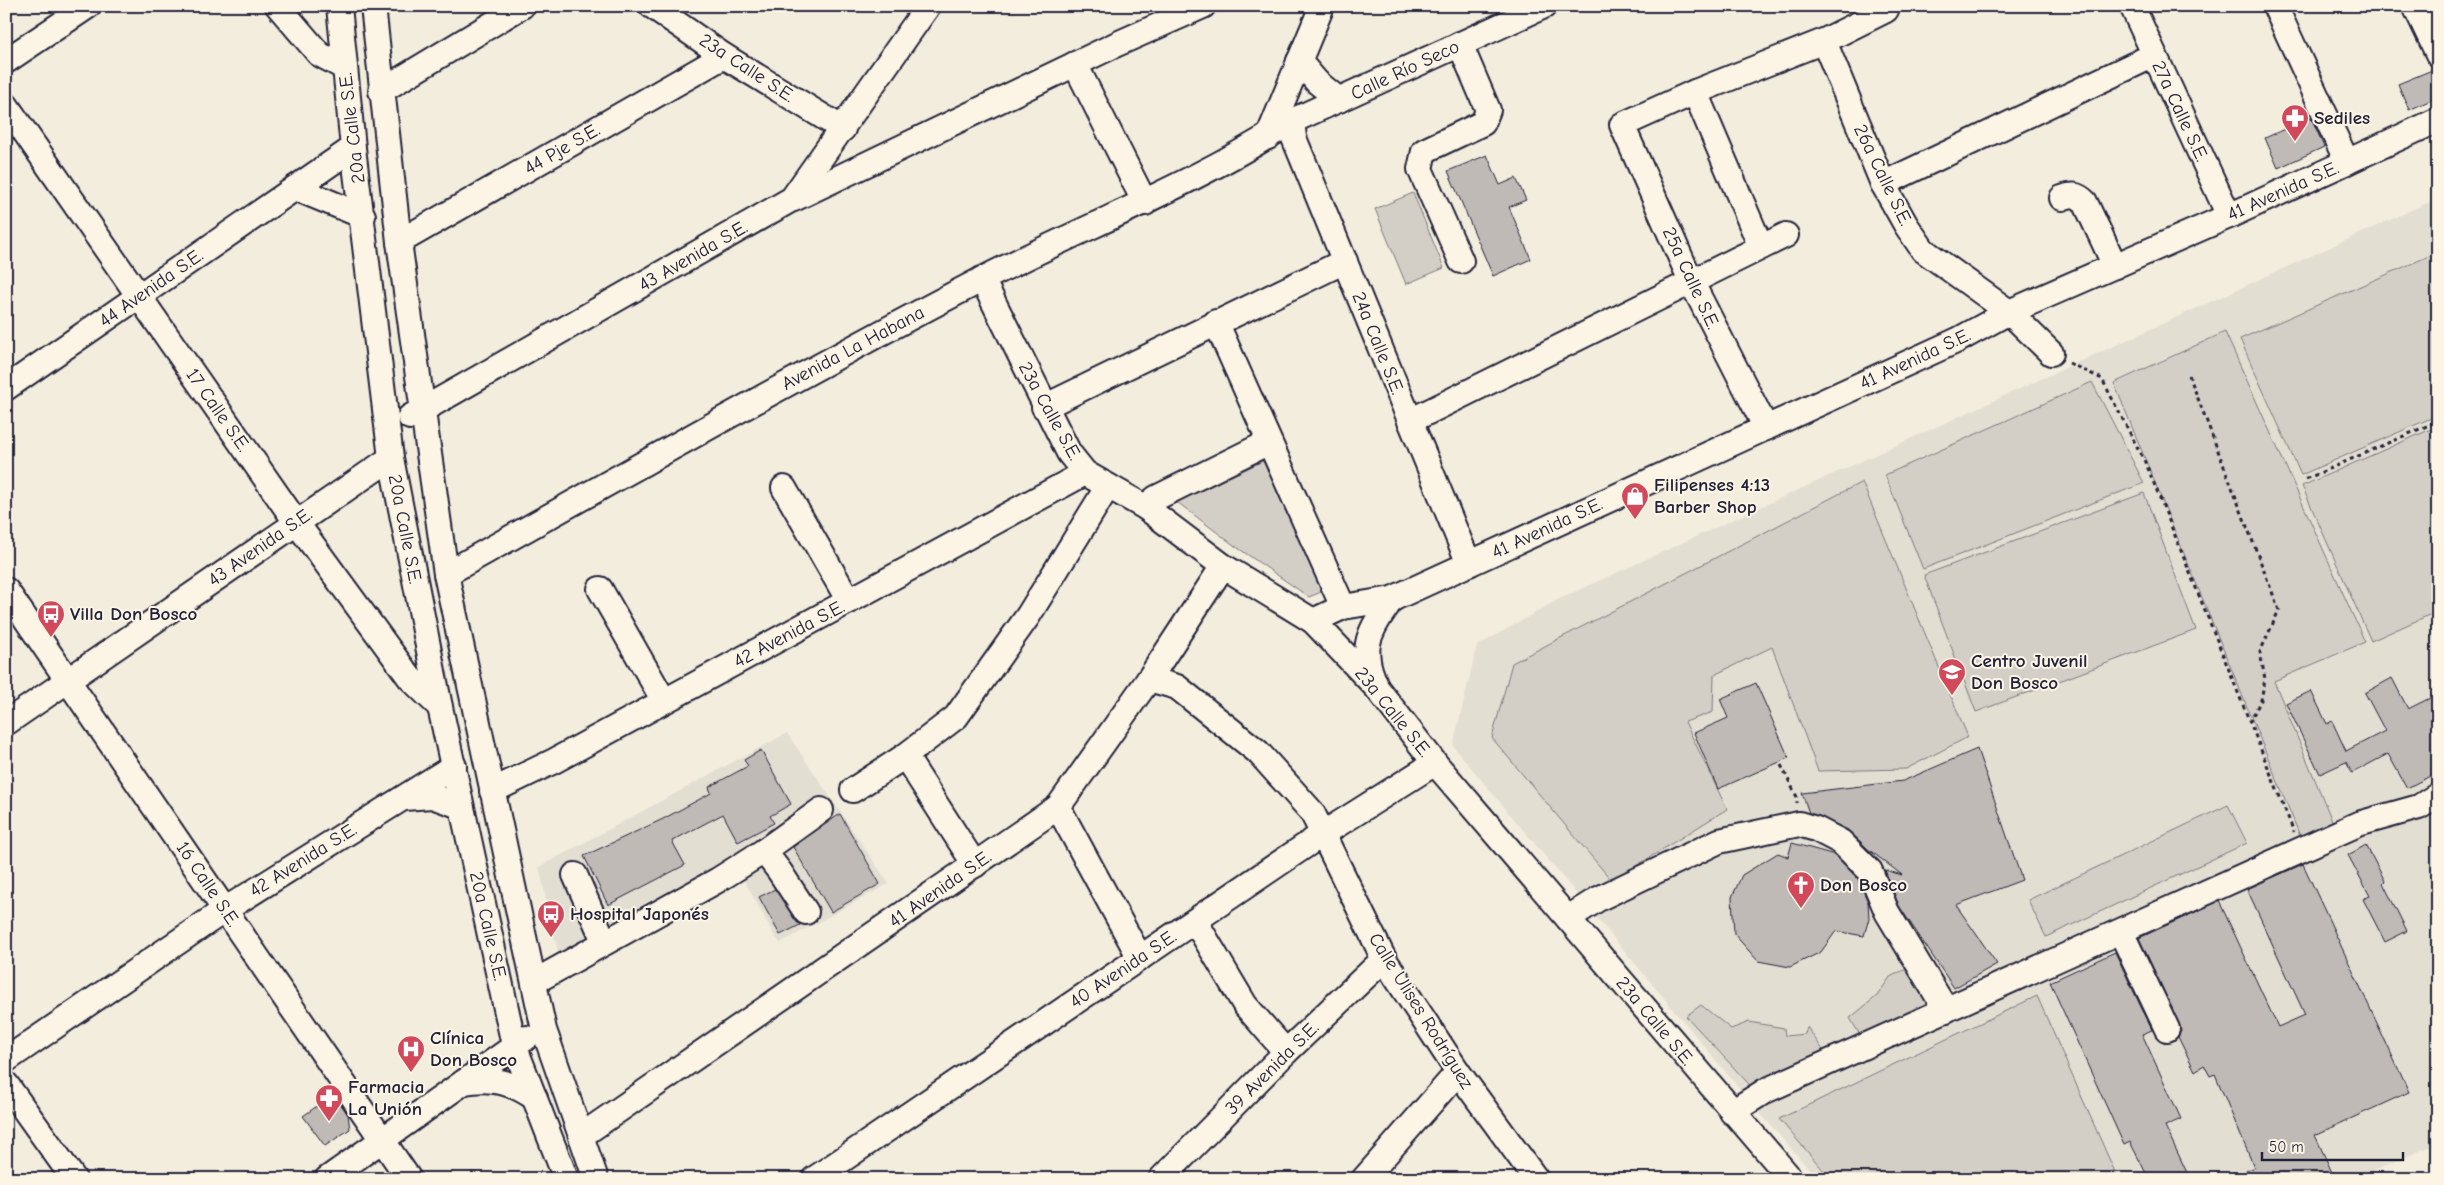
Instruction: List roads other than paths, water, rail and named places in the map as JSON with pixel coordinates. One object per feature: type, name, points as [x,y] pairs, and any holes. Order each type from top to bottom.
[{"type":"street","points":[[6,61],[88,6]]},
{"type":"street","points":[[278,6],[319,54],[345,68]]},
{"type":"street","name":"20a Calle S.E.","points":[[339,6],[353,148],[389,428],[391,458],[440,707],[454,766],[460,806],[514,1045],[566,1179]]},
{"type":"street","name":"20a Calle S.E.","points":[[374,6],[381,91],[399,242],[446,574],[544,1030],[596,1179]]},
{"type":"street","points":[[381,91],[522,6]]},
{"type":"street","name":"23a Calle S.E.","points":[[652,6],[724,56],[843,129]]},
{"type":"street","name":"43 Avenida S.E.","points":[[389,428],[792,199],[928,6]]},
{"type":"street","points":[[792,199],[1075,64],[1203,6]]},
{"type":"street","points":[[1268,137],[1322,6]]},
{"type":"street","name":"Calle Río Seco","points":[[1268,137],[1292,121],[1544,6]]},
{"type":"street","name":"27a Calle S.E.","points":[[2132,6],[2229,216]]},
{"type":"street","points":[[2415,6],[2438,54]]},
{"type":"street","points":[[1761,247],[1695,92],[1824,41],[1889,7]]},
{"type":"street","points":[[2284,9],[2348,162]]},
{"type":"street","name":"26a Calle S.E.","points":[[1824,41],[1883,184],[1906,225],[1923,250],[2009,312],[2051,353]]},
{"type":"street","points":[[1460,44],[1488,110],[1483,123],[1424,151],[1420,169],[1461,261]]},
{"type":"street","points":[[1883,184],[2154,54]]},
{"type":"street","name":"44 Pje S.E.","points":[[399,242],[724,56]]},
{"type":"street","points":[[1299,61],[1317,82],[1339,100]]},
{"type":"street","points":[[1075,64],[1145,202]]},
{"type":"street","name":"25a Calle S.E.","points":[[1695,92],[1622,125],[1691,280],[1766,428]]},
{"type":"street","name":"17 Calle S.E.","points":[[6,105],[296,522],[410,678],[440,707]]},
{"type":"street","name":"41 Avenida S.E.","points":[[1313,621],[1343,608],[1392,599],[1958,340],[2009,312],[2229,216],[2438,120]]},
{"type":"street","name":"24a Calle S.E.","points":[[1292,121],[1294,138],[1468,564]]},
{"type":"street","name":"Avenida La Habana","points":[[446,574],[784,384],[982,280],[1145,202],[1268,137]]},
{"type":"street","name":"44 Avenida S.E.","points":[[6,388],[353,148]]},
{"type":"street","points":[[295,188],[363,216]]},
{"type":"street","points":[[2062,198],[2072,194],[2079,196],[2085,202],[2115,266]]},
{"type":"street","points":[[1410,421],[1691,280],[1786,235]]},
{"type":"street","points":[[1044,407],[1345,261]]},
{"type":"street","name":"23a Calle S.E.","points":[[982,280],[1044,407],[1069,453],[1085,474],[1145,507],[1223,566],[1313,621],[1376,687],[1435,763],[1791,1179]]},
{"type":"street","points":[[1216,322],[1343,608]]},
{"type":"street","points":[[1145,507],[1156,498],[1269,442]]},
{"type":"street","name":"43 Avenida S.E.","points":[[6,723],[391,458]]},
{"type":"street","name":"42 Avenida S.E.","points":[[492,791],[554,761],[1085,474]]},
{"type":"street","points":[[853,790],[905,756],[956,717],[1028,616],[1108,486]]},
{"type":"street","points":[[784,488],[849,601]]},
{"type":"street","name":"41 Avenida S.E.","points":[[580,1136],[1058,807],[1149,679],[1223,566]]},
{"type":"street","points":[[600,589],[664,702]]},
{"type":"street","name":"16 Calle S.E.","points":[[6,590],[409,1179]]},
{"type":"street","name":"41 Avenida S.E.","points":[[1376,687],[1368,668],[1366,647],[1372,627],[1392,599]]},
{"type":"street","name":"Calle Ulises Rodríguez","points":[[1149,679],[1177,687],[1258,752],[1312,812],[1321,835],[1384,959],[1458,1072],[1536,1179]]},
{"type":"street","points":[[905,756],[975,865]]},
{"type":"street","name":"40 Avenida S.E.","points":[[814,1179],[1321,835],[1435,763]]},
{"type":"street","name":"42 Avenida S.E.","points":[[6,1060],[226,909],[454,766]]},
{"type":"street","points":[[1732,1112],[1765,1091],[2358,824],[2418,807],[2438,795]]},
{"type":"street","points":[[402,798],[432,796],[460,806]]},
{"type":"street","points":[[1058,807],[1140,958]]},
{"type":"street","points":[[534,982],[604,941],[718,880],[764,851],[821,810]]},
{"type":"street","points":[[1568,918],[1598,899],[1719,841],[1799,824],[1816,829],[1841,842],[1870,871],[1887,912],[1946,1010]]},
{"type":"street","points":[[764,851],[806,912]]},
{"type":"street","points":[[575,875],[604,941]]},
{"type":"street","points":[[1195,921],[1245,1005],[1286,1052]]},
{"type":"street","points":[[2121,932],[2167,1029]]},
{"type":"street","name":"39 Avenida S.E.","points":[[1161,1179],[1286,1052],[1384,959]]},
{"type":"street","points":[[327,1179],[514,1045],[544,1030]]},
{"type":"street","points":[[1365,1178],[1458,1072]]},
{"type":"street","points":[[464,1082],[483,1079],[502,1080],[520,1087],[536,1098]]},
{"type":"street","points":[[6,1084],[74,1179]]},
{"type":"place","name":"Sediles","points":[[2295,142]]},
{"type":"place","name":"Filipenses 4:13 Barber Shop","points":[[1635,520]]},
{"type":"place","name":"Villa Don Bosco","points":[[51,638]]},
{"type":"place","name":"Centro Juvenil Don Bosco","points":[[1952,696]]},
{"type":"place","name":"Don Bosco","points":[[1801,909]]},
{"type":"place","name":"Hospital Japonés","points":[[551,938]]},
{"type":"place","name":"Clínica Don Bosco","points":[[411,1073]]},
{"type":"place","name":"Farmacia La Unión","points":[[329,1122]]}]
